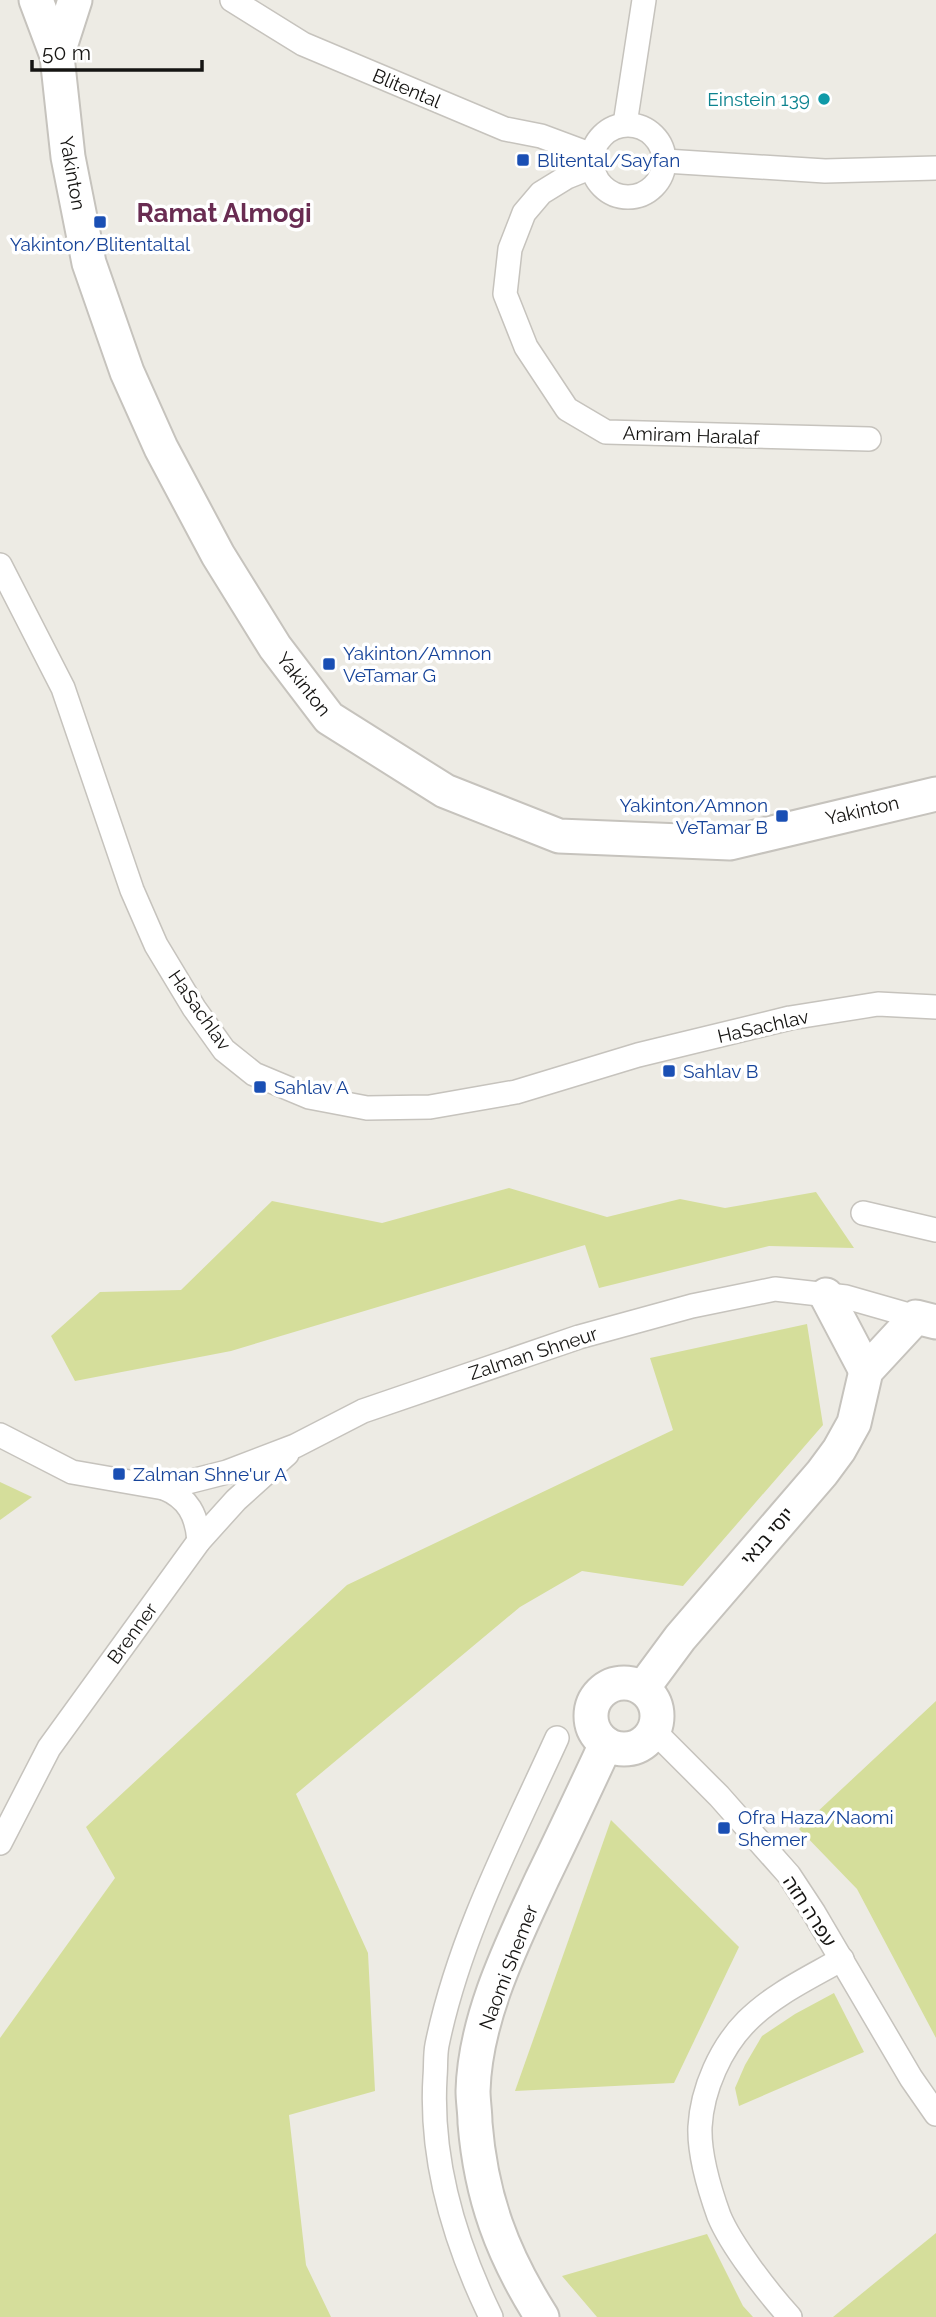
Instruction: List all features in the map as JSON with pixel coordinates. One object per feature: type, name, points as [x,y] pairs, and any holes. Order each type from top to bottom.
[{"type":"street","name":"Yakinton","points":[[36,0],[57,56],[68,157],[89,263],[127,372],[161,448],[218,555],[275,647],[329,718],[444,792],[559,836],[730,843],[936,794]]},
{"type":"street","name":"Yakinton","points":[[57,56],[75,0]]},
{"type":"street","name":"Blitental","points":[[232,0],[303,44],[505,128],[541,136],[592,161]]},
{"type":"street","points":[[625,124],[644,0]]},
{"type":"street","points":[[625,124],[648,130],[663,149],[665,161],[657,183],[637,196],[625,197],[613,194],[603,187],[596,178],[592,161],[596,144],[604,134],[625,124]]},
{"type":"street","name":"Amiram Haralaf","points":[[592,161],[541,192],[524,213],[510,249],[505,294],[526,347],[566,409],[606,432],[869,439]]},
{"type":"street","points":[[665,161],[825,171],[936,167]]},
{"type":"street","name":"HaSachlav","points":[[0,565],[63,688],[132,890],[156,945],[194,1008],[224,1050],[254,1074],[309,1097],[367,1108],[430,1107],[516,1092],[638,1055],[790,1018],[878,1004],[936,1007]]},
{"type":"street","points":[[863,1213],[936,1230]]},
{"type":"street","name":"Zalman Shneur","points":[[164,1488],[227,1472],[295,1446],[363,1410],[579,1337],[692,1306],[775,1289],[846,1297],[926,1319]]},
{"type":"street","points":[[826,1295],[866,1371]]},
{"type":"street","name":"יוסי בנאי","points":[[643,1688],[680,1638],[839,1450],[853,1423],[866,1371],[926,1319]]},
{"type":"street","name":"Zalman Shneur","points":[[0,1435],[72,1472],[164,1488],[177,1493],[186,1501],[198,1525],[199,1541]]},
{"type":"street","name":"Brenner","points":[[0,1843],[49,1748],[199,1541],[236,1500],[295,1446]]},
{"type":"street","points":[[623,1682],[643,1688],[655,1703],[658,1712],[654,1731],[638,1746],[627,1749],[606,1744],[598,1737],[590,1717],[596,1697],[613,1684],[623,1682]]},
{"type":"street","name":"עפרה חזה","points":[[654,1731],[719,1796],[789,1875],[842,1959],[911,2078],[936,2114]]},
{"type":"street","points":[[491,2317],[474,2281],[438,2160],[434,2102],[437,2046],[458,1970],[488,1890],[557,1738]]},
{"type":"street","name":"Naomi Shemer","points":[[542,2317],[508,2258],[486,2199],[477,2145],[473,2091],[479,2042],[495,1987],[524,1918],[606,1744]]},
{"type":"street","points":[[790,2317],[747,2263],[720,2218],[706,2171],[700,2127],[707,2089],[725,2048],[747,2021],[775,1997],[842,1959]]},
{"type":"green space","points":[[509,1188],[607,1217],[680,1199],[725,1208],[816,1192],[854,1248],[769,1246],[599,1288],[585,1245],[231,1351],[75,1381],[51,1336],[100,1292],[181,1290],[272,1201],[382,1223]]},
{"type":"green space","points":[[807,1324],[823,1425],[683,1586],[582,1571],[520,1607],[296,1794],[368,1953],[375,2091],[289,2115],[306,2265],[331,2317],[0,2317],[0,2038],[115,1878],[86,1827],[347,1585],[673,1430],[650,1358]]},
{"type":"green space","points":[[0,1482],[32,1497],[0,1520]]},
{"type":"green space","points":[[936,1701],[936,2038],[857,1889],[799,1829]]},
{"type":"green space","points":[[611,1820],[739,1947],[674,2083],[515,2091]]},
{"type":"green space","points":[[834,1993],[864,2052],[739,2106],[735,2088],[762,2036]]},
{"type":"green space","points":[[936,2233],[936,2317],[833,2317]]},
{"type":"green space","points":[[707,2234],[743,2306],[753,2317],[597,2317],[562,2276]]},
{"type":"place","name":"Einstein 139","points":[[824,99]]},
{"type":"place","name":"Blitental/Sayfan","points":[[523,160]]},
{"type":"place","name":"Yakinton/Blitentaltal","points":[[100,222]]},
{"type":"place","name":"Yakinton/Amnon VeTamar G","points":[[329,664]]},
{"type":"place","name":"Yakinton/Amnon VeTamar B","points":[[782,816]]},
{"type":"place","name":"Sahlav B","points":[[669,1071]]},
{"type":"place","name":"Sahlav A","points":[[260,1087]]},
{"type":"place","name":"Zalman Shne'ur A","points":[[119,1474]]},
{"type":"place","name":"Ofra Haza/Naomi Shemer","points":[[724,1828]]},
{"type":"district","name":"Ramat Almogi","points":[[224,213]]}]
